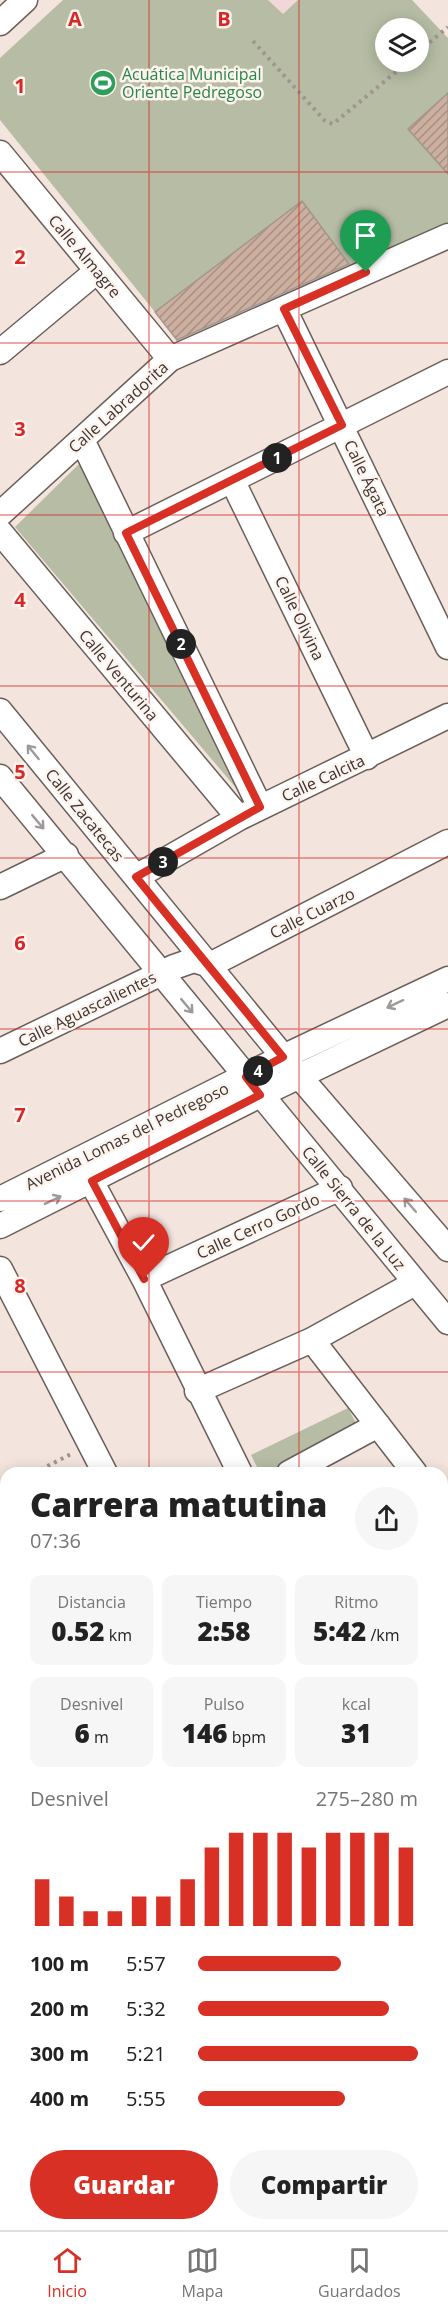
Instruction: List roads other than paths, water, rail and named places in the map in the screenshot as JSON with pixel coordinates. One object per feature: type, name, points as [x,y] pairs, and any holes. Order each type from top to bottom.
[{"type":"street","points":[[0,23],[25,0]]},
{"type":"street","name":"Calle Almagre","points":[[0,153],[170,359]]},
{"type":"street","name":"Calle Labradorita","points":[[0,514],[170,359],[448,236]]},
{"type":"street","points":[[0,352],[97,271]]},
{"type":"street","name":"Calle Ágata","points":[[284,309],[448,647]]},
{"type":"street","points":[[126,533],[448,372]]},
{"type":"street","points":[[82,440],[126,533],[249,812]]},
{"type":"street","name":"Calle Olivina","points":[[232,480],[367,757]]},
{"type":"street","name":"Calle Venturina","points":[[0,532],[249,812]]},
{"type":"street","name":"Calle Zacatecas","points":[[0,711],[136,877],[184,967],[258,1084]]},
{"type":"street","name":"Calle Calcita","points":[[136,877],[249,812],[448,716]]},
{"type":"street","name":"Calle Zacatecas","points":[[0,777],[66,855],[283,1057]]},
{"type":"street","name":"Calle Cuarzo","points":[[184,967],[448,842]]},
{"type":"street","points":[[0,887],[66,855]]},
{"type":"street","name":"Calle Aguascalientes","points":[[0,1051],[184,967]]},
{"type":"street","name":"Avenida Lomas del Pedregoso","points":[[0,1226],[92,1181],[258,1084],[283,1057],[448,979]]},
{"type":"street","name":"Avenida Lomas del Pedregoso","points":[[0,1199],[80,1160],[258,1084],[299,1076],[448,1005]]},
{"type":"street","points":[[283,1057],[448,1249]]},
{"type":"street","name":"Calle Sierra de la Luz","points":[[258,1084],[448,1323]]},
{"type":"street","points":[[80,1160],[144,1279],[197,1391],[237,1467]]},
{"type":"street","name":"Calle Cerro Gordo","points":[[144,1279],[340,1188]]},
{"type":"street","points":[[0,1269],[102,1467]]},
{"type":"street","points":[[197,1391],[312,1340],[415,1283]]},
{"type":"street","points":[[312,1340],[410,1467]]},
{"type":"street","points":[[300,1467],[378,1425]]},
{"type":"place","name":"Acuática Municipal Oriente Pedregoso","points":[[103,83]]}]
